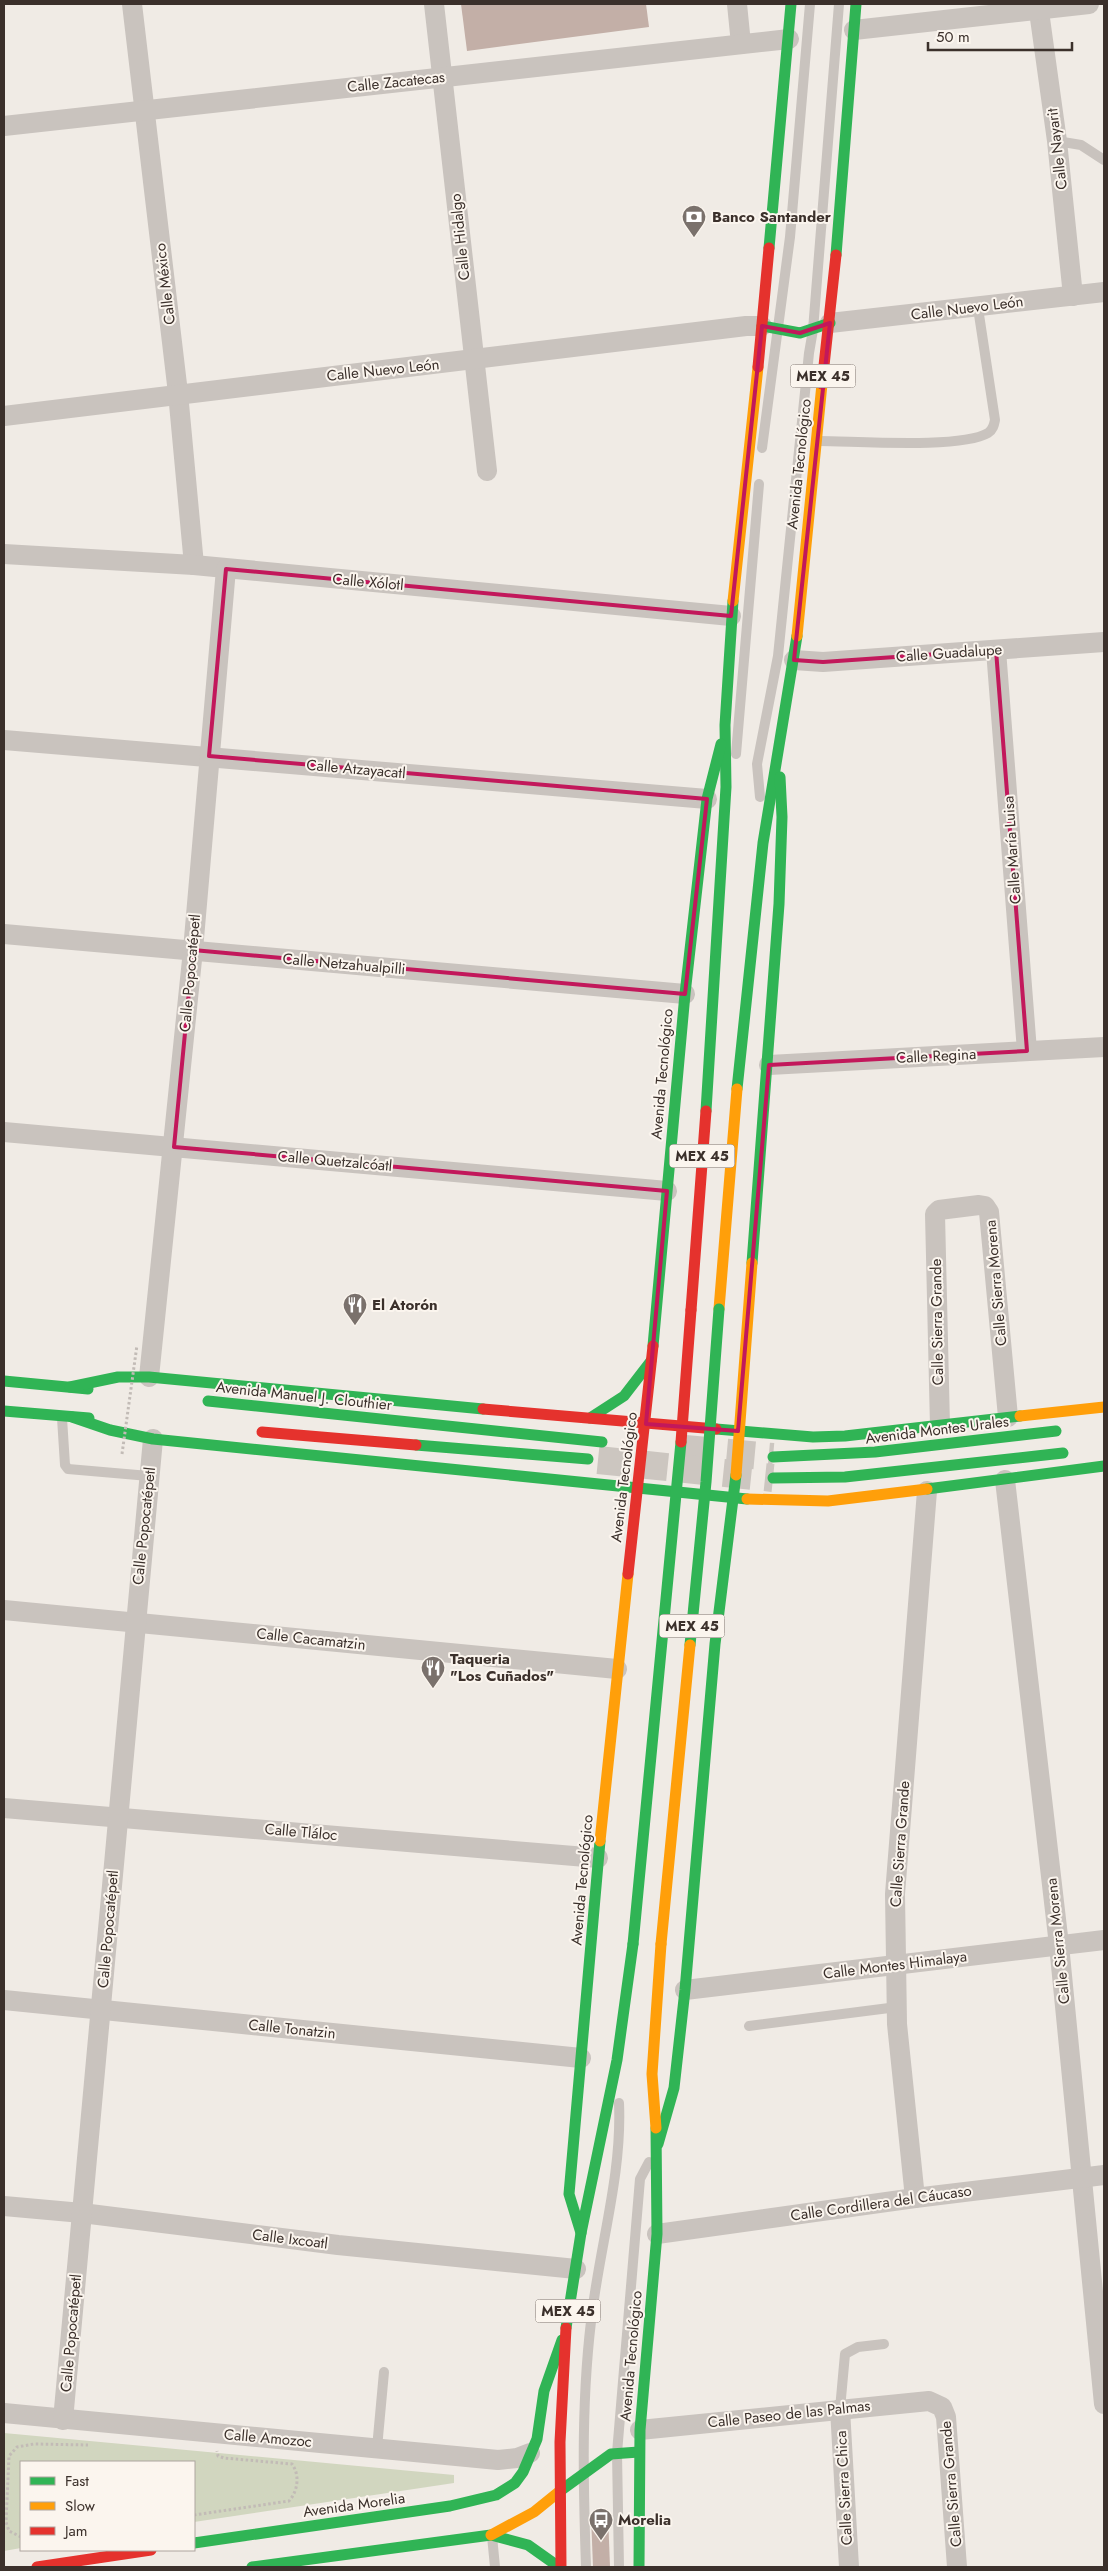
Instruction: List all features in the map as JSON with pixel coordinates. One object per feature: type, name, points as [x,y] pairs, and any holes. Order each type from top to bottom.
[{"type":"main road","name":"Avenida Tecnológico","points":[[560,2567],[564,2333],[581,2233],[617,2060],[633,1944],[678,1479],[714,1002],[726,787],[725,726],[731,616],[770,328],[791,4]]},
{"type":"main road","name":"Avenida Tecnológico","points":[[639,2567],[640,2430],[657,2234],[657,2148],[652,2074],[661,1944],[706,1482],[743,1015],[763,843],[794,660],[818,441],[825,349],[822,327],[856,4]]},
{"type":"main road","points":[[770,328],[800,334],[822,327]]},
{"type":"main road","name":"Avenida Tecnológico","points":[[581,2233],[569,2194],[598,1858],[617,1669],[646,1424],[685,994],[707,799],[725,726]]},
{"type":"main road","name":"Avenida Tecnológico","points":[[657,2148],[674,2088],[685,1990],[715,1644],[734,1499],[769,1065],[782,850],[779,748]]},
{"type":"main road","points":[[590,1418],[624,1396],[651,1361]]},
{"type":"main road","points":[[70,1387],[118,1377],[149,1377],[646,1424],[813,1437],[845,1436],[1104,1407]]},
{"type":"main road","points":[[4,1381],[110,1391]]},
{"type":"main road","name":"Avenida Manuel J. Clouthier","points":[[198,1400],[602,1442]]},
{"type":"main road","points":[[4,1411],[132,1422]]},
{"type":"main road","points":[[67,1416],[110,1430],[153,1439],[638,1491],[734,1499],[828,1501],[927,1491],[1104,1466]]},
{"type":"main road","name":"Avenida Montes Urales","points":[[773,1457],[875,1452],[1066,1430]]},
{"type":"main road","points":[[251,1431],[598,1460]]},
{"type":"main road","points":[[773,1478],[846,1477],[1076,1452]]},
{"type":"main road","points":[[530,2453],[537,2438],[544,2391],[564,2333]]},
{"type":"main road","points":[[252,2567],[491,2535],[534,2512],[611,2454],[639,2452]]},
{"type":"main road","name":"Avenida Morelia","points":[[195,2543],[450,2506],[496,2495],[516,2483],[523,2472],[530,2453]]},
{"type":"main road","points":[[491,2535],[528,2545],[560,2567]]},
{"type":"main road","points":[[38,2567],[144,2551]]},
{"type":"street","name":"Calle México","points":[[132,4],[178,393],[194,566]]},
{"type":"street","name":"Calle Hidalgo","points":[[434,4],[487,471]]},
{"type":"street","points":[[737,4],[742,44]]},
{"type":"street","points":[[854,30],[1038,7],[1089,4]]},
{"type":"street","name":"Calle Nayarit","points":[[1038,7],[1057,141],[1073,296]]},
{"type":"street","name":"Calle Zacatecas","points":[[4,126],[789,39]]},
{"type":"street","name":"Calle Nuevo León","points":[[822,327],[1104,292]]},
{"type":"street","name":"Calle Nuevo León","points":[[4,416],[178,393],[474,360],[746,326],[770,328]]},
{"type":"street","name":"Calle Xólotl","points":[[4,554],[194,566],[731,616]]},
{"type":"street","name":"Calle Popocatépetl","points":[[149,1377],[193,950],[226,569]]},
{"type":"street","name":"Calle Guadalupe","points":[[794,660],[823,662],[1104,642]]},
{"type":"street","name":"Calle María Luisa","points":[[996,650],[1027,1051]]},
{"type":"street","name":"Calle Atzayacatl","points":[[4,740],[707,799]]},
{"type":"street","name":"Calle Netzahualpilli","points":[[4,934],[685,994]]},
{"type":"street","name":"Calle Regina","points":[[769,1065],[1104,1047]]},
{"type":"street","name":"Calle Quetzalcóatl","points":[[4,1132],[667,1192]]},
{"type":"street","name":"Calle Sierra Morena","points":[[935,1218],[939,1210],[980,1205],[985,1206],[989,1212],[1008,1417]]},
{"type":"street","name":"Calle Sierra Grande","points":[[935,1218],[940,1426]]},
{"type":"street","name":"Calle Popocatépetl","points":[[63,2420],[153,1439]]},
{"type":"street","name":"Calle Sierra Morena","points":[[1005,1480],[1059,1945],[1104,2404]]},
{"type":"street","name":"Calle Sierra Grande","points":[[915,2198],[897,2007],[895,1894],[927,1491]]},
{"type":"street","name":"Calle Cacamatzin","points":[[4,1610],[617,1669]]},
{"type":"street","name":"Calle Tláloc","points":[[4,1808],[118,1816],[598,1858]]},
{"type":"street","name":"Calle Montes Himalaya","points":[[685,1990],[1104,1940]]},
{"type":"street","name":"Calle Tonatzin","points":[[4,2000],[581,2058]]},
{"type":"street","name":"Calle Cordillera del Cáucaso","points":[[657,2234],[915,2198],[1104,2175]]},
{"type":"street","name":"Calle Ixcoatl","points":[[4,2206],[82,2213],[338,2245],[576,2269]]},
{"type":"street","name":"Calle Paseo de las Palmas","points":[[640,2430],[929,2400],[938,2404]]},
{"type":"street","name":"Calle Sierra Grande","points":[[938,2404],[946,2416],[957,2567]]},
{"type":"street","name":"Calle Sierra Chica","points":[[840,2409],[849,2567]]},
{"type":"street","name":"Calle Amozoc","points":[[4,2413],[498,2460],[517,2458],[530,2453]]},
{"type":"lane","points":[[762,456],[770,328],[790,237],[810,4]]},
{"type":"lane","points":[[763,843],[757,764],[778,656],[809,353],[822,327],[840,4]]},
{"type":"lane","points":[[1057,141],[1081,144],[1104,160]]},
{"type":"lane","points":[[818,441],[958,442],[988,433],[992,429],[995,420],[978,308]]},
{"type":"lane","points":[[726,787],[739,746],[745,635],[760,474]]},
{"type":"lane","points":[[67,1416],[65,1465],[68,1469],[149,1476]]},
{"type":"lane","points":[[749,2026],[897,2007]]},
{"type":"lane","points":[[586,2567],[582,2444],[592,2307],[620,2139],[617,2060]]},
{"type":"lane","points":[[619,2567],[617,2453],[640,2179],[657,2148]]},
{"type":"lane","points":[[840,2409],[845,2354],[858,2347],[884,2344]]},
{"type":"lane","points":[[378,2448],[384,2372]]},
{"type":"lane","points":[[491,2535],[495,2567]]},
{"type":"path","points":[[122,1454],[137,1345]]},
{"type":"path","points":[[195,2514],[289,2501],[296,2493],[297,2471],[292,2464],[218,2456],[214,2433]]},
{"type":"path","points":[[20,2536],[9,2531],[6,2522],[10,2456],[16,2447],[34,2444],[88,2445]]},
{"type":"highlighted area","points":[[830,323],[794,660],[823,662],[996,650],[1027,1051],[769,1065],[738,1431],[646,1424],[667,1191],[174,1147],[193,950],[685,994],[707,799],[209,756],[226,569],[731,616],[762,326],[800,333]]},
{"type":"green space","points":[[4,2433],[454,2475],[454,2483],[195,2522],[195,2461],[20,2461],[20,2548],[4,2551]]},
{"type":"building","points":[[461,4],[646,4],[649,27],[467,51]]},
{"type":"building","name":"Morelia","points":[[608,2514],[610,2567],[593,2567],[591,2515]]},
{"type":"tunnel","points":[[685,1449],[773,1457]]},
{"type":"tunnel","points":[[598,1460],[773,1478]]},
{"type":"traffic: fast","points":[[769,248],[791,4]]},
{"type":"traffic: fast","points":[[836,255],[856,4]]},
{"type":"traffic: fast","points":[[762,326],[800,333],[830,323]]},
{"type":"traffic: fast","points":[[706,1111],[726,787],[725,725],[733,601]]},
{"type":"traffic: fast","points":[[737,1089],[763,843],[797,636]]},
{"type":"traffic: fast","points":[[653,1346],[685,994],[707,799],[721,744]]},
{"type":"traffic: fast","points":[[752,1263],[779,904],[782,817],[780,777]]},
{"type":"traffic: fast","points":[[690,1645],[706,1482],[719,1309]]},
{"type":"traffic: fast","points":[[590,1418],[624,1396],[651,1361]]},
{"type":"traffic: fast","points":[[70,1387],[118,1377],[149,1377],[483,1409]]},
{"type":"traffic: fast","points":[[4,1381],[88,1389]]},
{"type":"traffic: fast","points":[[208,1401],[602,1442]]},
{"type":"traffic: fast","points":[[4,1411],[89,1418]]},
{"type":"traffic: fast","points":[[716,1429],[813,1437],[845,1436],[1020,1416]]},
{"type":"traffic: fast","points":[[72,1417],[110,1430],[153,1439],[747,1499]]},
{"type":"traffic: fast","points":[[773,1457],[875,1452],[1056,1431]]},
{"type":"traffic: fast","points":[[633,1944],[681,1442]]},
{"type":"traffic: fast","points":[[416,1445],[588,1459]]},
{"type":"traffic: fast","points":[[773,1478],[845,1477],[1063,1453]]},
{"type":"traffic: fast","points":[[927,1489],[1104,1466]]},
{"type":"traffic: fast","points":[[658,2144],[674,2088],[685,1990],[715,1644],[736,1475]]},
{"type":"traffic: fast","points":[[581,2233],[569,2194],[600,1841]]},
{"type":"traffic: fast","points":[[566,2328],[581,2233],[617,2060],[633,1944]]},
{"type":"traffic: fast","points":[[639,2567],[640,2430],[657,2234],[656,2128]]},
{"type":"traffic: fast","points":[[195,2543],[450,2506],[496,2495],[515,2483],[523,2472],[537,2439],[544,2391],[562,2340]]},
{"type":"traffic: fast","points":[[560,2491],[611,2454],[639,2452]]},
{"type":"traffic: fast","points":[[252,2567],[491,2535],[528,2545],[559,2567]]},
{"type":"traffic: slow","points":[[733,601],[758,367]]},
{"type":"traffic: slow","points":[[797,636],[822,384]]},
{"type":"traffic: slow","points":[[719,1309],[737,1089]]},
{"type":"traffic: slow","points":[[736,1475],[752,1263]]},
{"type":"traffic: slow","points":[[1020,1416],[1104,1407]]},
{"type":"traffic: slow","points":[[747,1499],[828,1501],[927,1489]]},
{"type":"traffic: slow","points":[[600,1841],[628,1574]]},
{"type":"traffic: slow","points":[[661,1944],[690,1645]]},
{"type":"traffic: slow","points":[[656,2128],[652,2074],[661,1944]]},
{"type":"traffic: slow","points":[[491,2535],[534,2512],[560,2491]]},
{"type":"traffic: jam","points":[[758,367],[769,248]]},
{"type":"traffic: jam","points":[[822,384],[836,255]]},
{"type":"traffic: jam","points":[[691,1310],[706,1111]]},
{"type":"traffic: jam","points":[[681,1442],[691,1310]]},
{"type":"traffic: jam","points":[[628,1574],[653,1346]]},
{"type":"traffic: jam","points":[[483,1409],[716,1429]]},
{"type":"traffic: jam","points":[[262,1432],[416,1445]]},
{"type":"traffic: jam","points":[[561,2567],[560,2442],[566,2328]]},
{"type":"traffic: jam","points":[[37,2567],[144,2551]]},
{"type":"place","name":"Banco Santander","points":[[694,238]]},
{"type":"place","name":"El Atorón","points":[[355,1326]]},
{"type":"place","name":"Taqueria \"Los Cuñados\"","points":[[433,1689]]},
{"type":"place","name":"Morelia","points":[[601,2541]]}]
